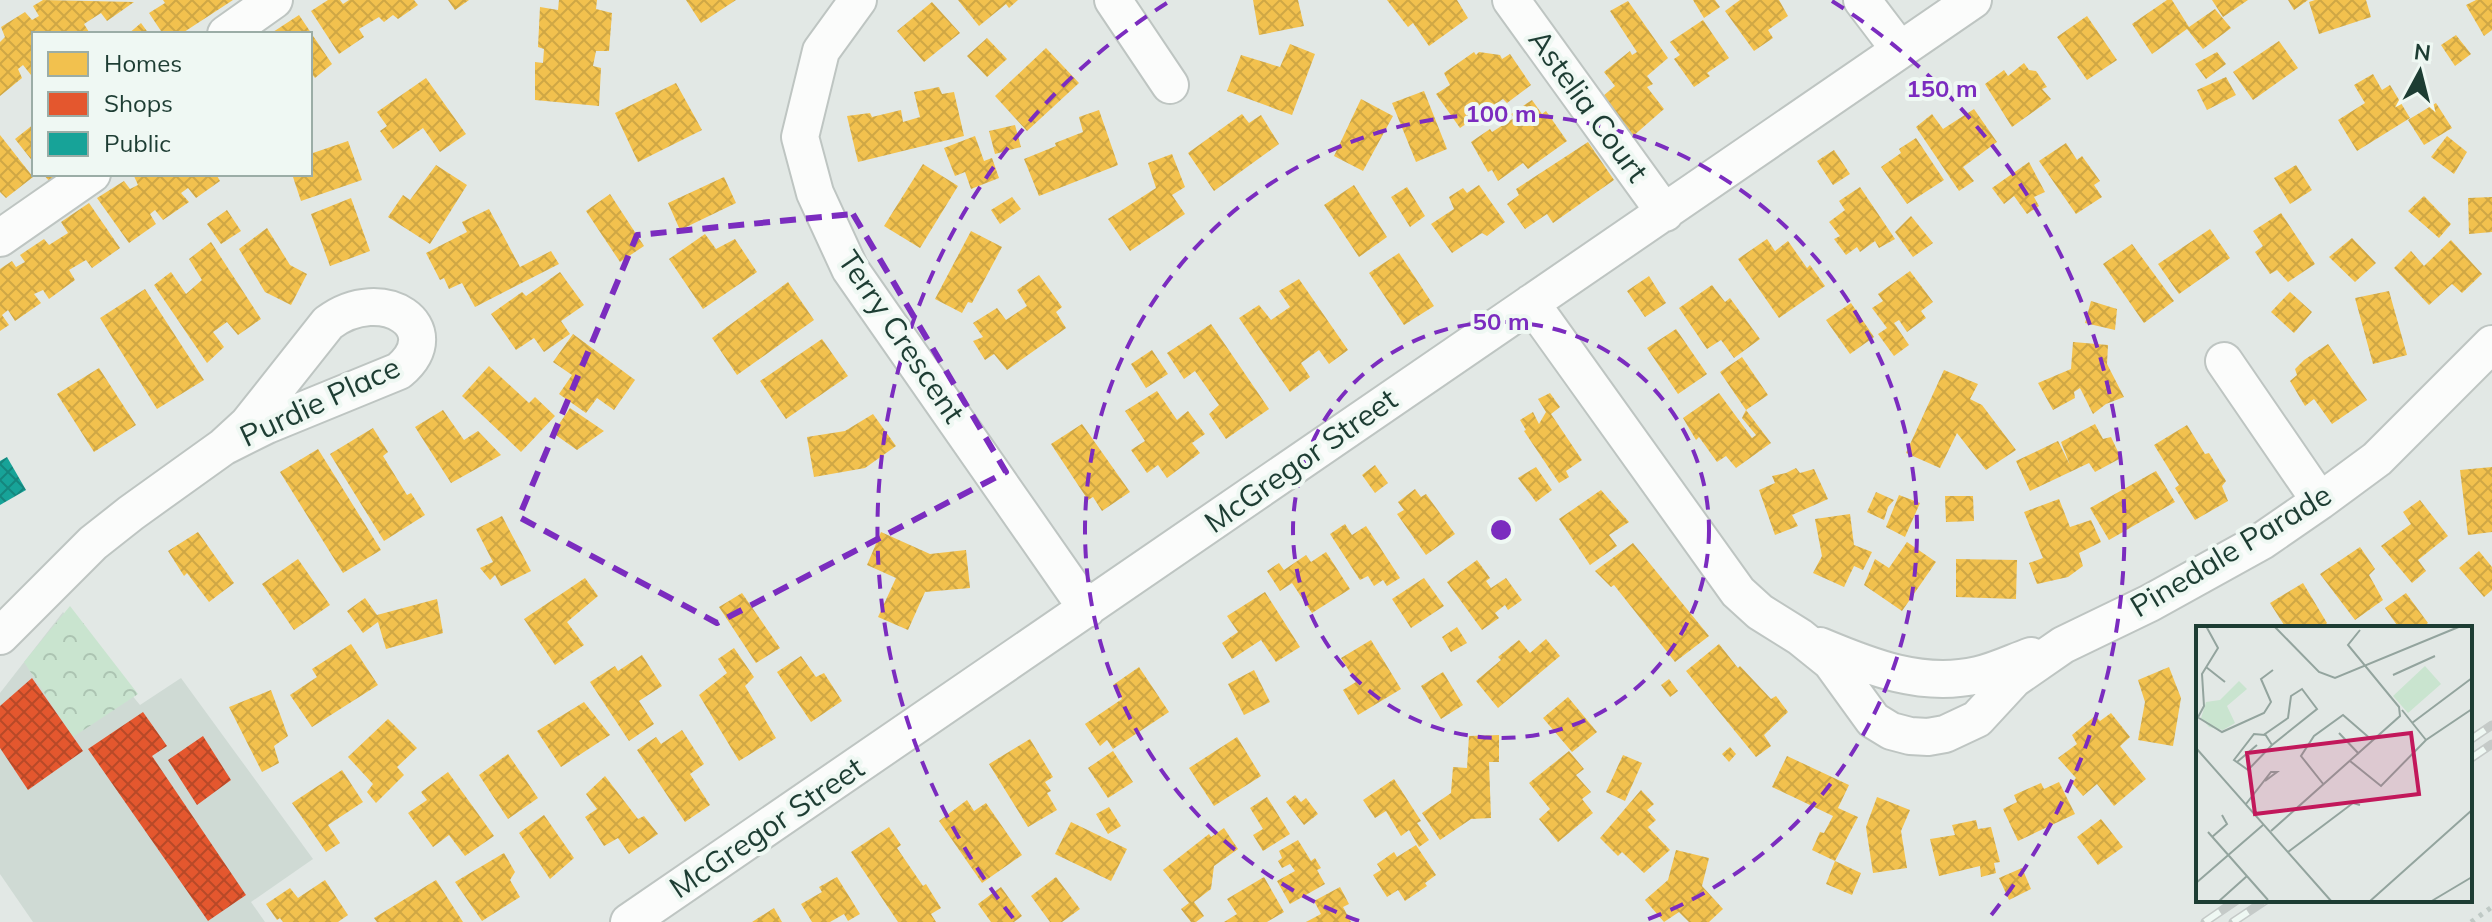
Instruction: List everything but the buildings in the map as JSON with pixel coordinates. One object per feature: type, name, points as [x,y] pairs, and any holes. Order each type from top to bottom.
[{"type":"street","points":[[229,32],[274,0]]},
{"type":"street","name":"Terry Crescent","points":[[858,0],[821,51],[800,137],[815,193],[850,269],[1087,609]]},
{"type":"street","points":[[1113,0],[1170,85]]},
{"type":"street","name":"Astelia Court","points":[[1511,0],[1665,213]]},
{"type":"street","points":[[1862,0],[1900,50]]},
{"type":"street","name":"McGregor Street","points":[[629,922],[1973,0]]},
{"type":"street","points":[[0,238],[89,176]]},
{"type":"street","name":"Pinedale Parade","points":[[1531,303],[1724,574],[1760,612],[1800,637],[1831,662],[1873,720],[1891,731],[1928,737],[1961,728],[1977,719],[2014,679],[2063,645]]},
{"type":"street","name":"Purdie Place","points":[[0,636],[93,543],[223,447],[267,425],[399,371],[414,353],[417,341],[407,317],[394,309],[378,306],[351,309],[339,315],[328,323],[272,397],[223,447]]},
{"type":"street","name":"Pinedale Parade","points":[[1800,637],[1874,669],[1901,675],[1953,679],[1979,675],[2063,645],[2150,603],[2249,548],[2320,501],[2377,459],[2492,344]]},
{"type":"street","points":[[2224,361],[2320,501]]},
{"type":"path","points":[[2471,922],[2492,907]]},
{"type":"highlighted area","points":[[853,214],[1006,472],[717,623],[519,517],[637,235]]},
{"type":"shaded area","points":[[63,612],[140,705],[181,678],[313,859],[251,902],[265,922],[33,922],[0,874],[0,693]]},
{"type":"green space","points":[[70,606],[138,694],[73,737],[24,662]]},
{"type":"railway","points":[[2472,739],[2492,725]]},
{"type":"railway","points":[[2472,758],[2492,744]]},
{"type":"railway","points":[[2205,922],[2234,902]]},
{"type":"railway","points":[[2233,922],[2263,902]]}]
